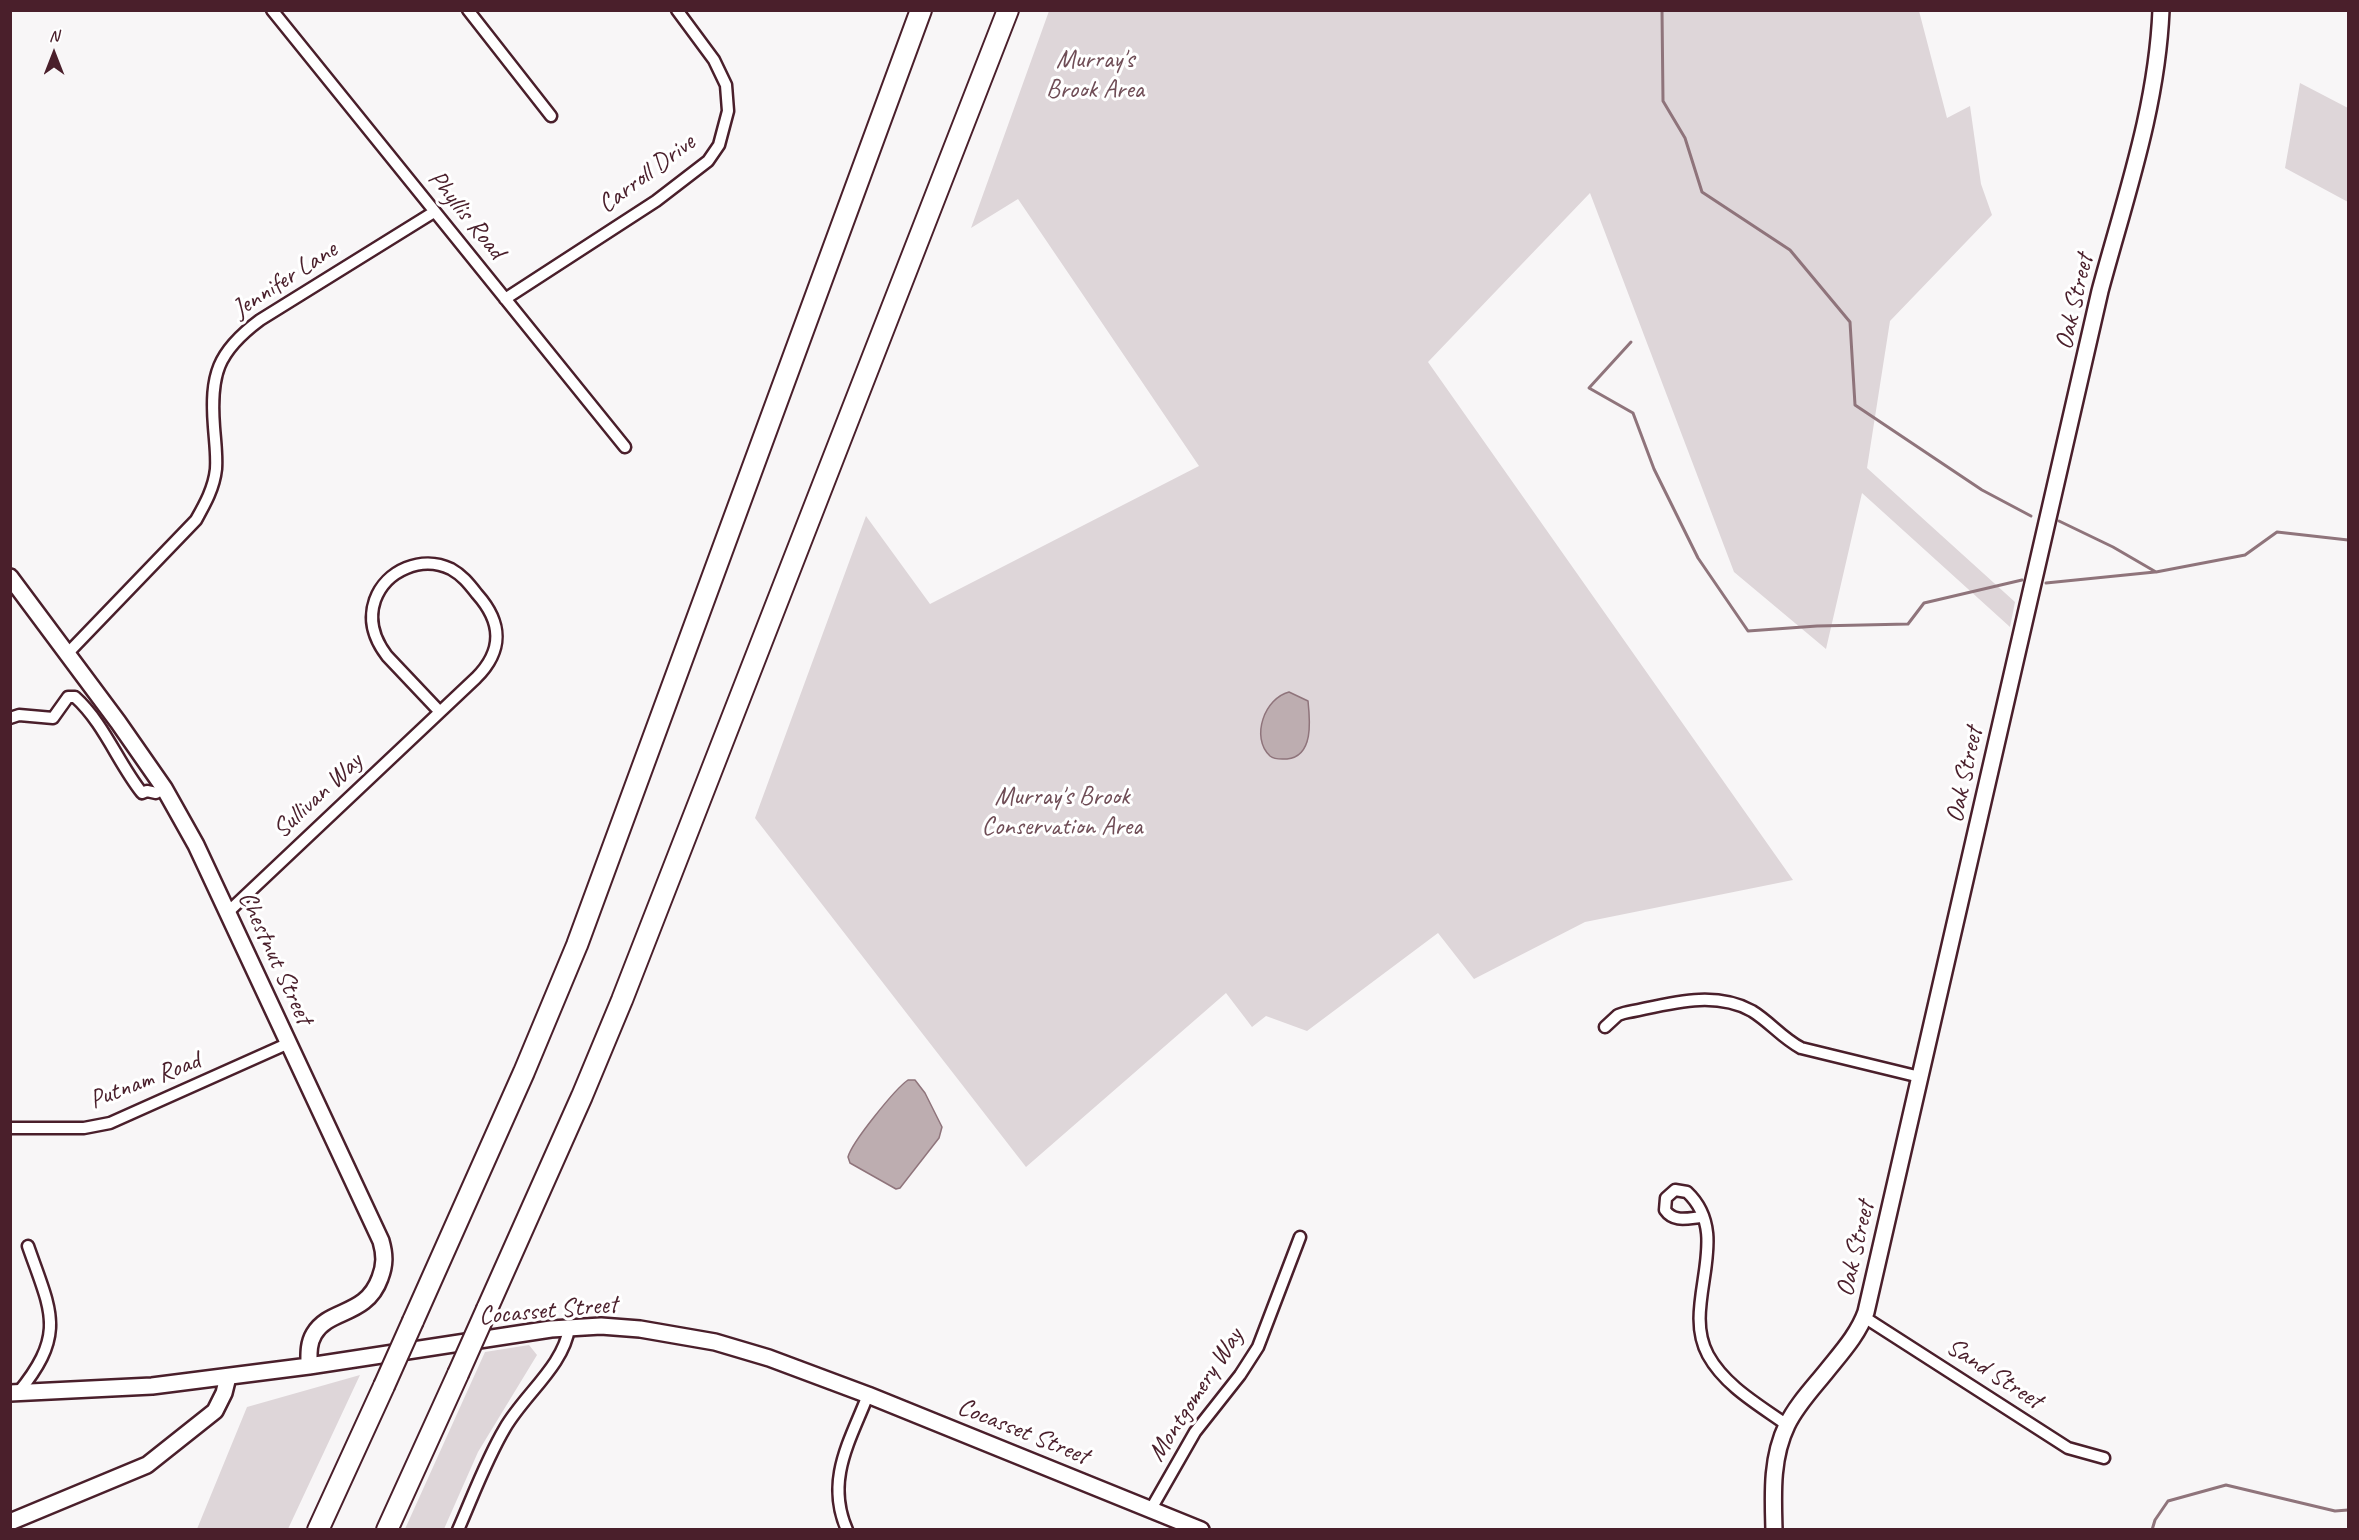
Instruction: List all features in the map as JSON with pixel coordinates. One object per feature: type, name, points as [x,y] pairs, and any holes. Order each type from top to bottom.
[{"type":"highway","points":[[318,1530],[524,1072],[577,945],[921,10]]},
{"type":"highway","points":[[387,1530],[582,1096],[622,1000],[1008,10]]},
{"type":"street","name":"Phyllis Road","points":[[272,10],[625,447]]},
{"type":"street","points":[[468,10],[551,116]]},
{"type":"street","name":"Carroll Drive","points":[[505,299],[656,201],[708,160],[719,145],[728,111],[726,85],[714,60],[677,10]]},
{"type":"street","name":"Oak Street","points":[[1774,1530],[1775,1464],[1787,1425],[1849,1342],[1864,1317],[2100,291],[2144,133],[2154,88],[2161,10]]},
{"type":"street","name":"Jennifer Lane","points":[[67,654],[196,520],[209,497],[216,470],[212,408],[214,384],[221,362],[232,344],[260,320],[434,212]]},
{"type":"street","name":"Sullivan Way","points":[[227,913],[440,712],[490,663],[497,633],[487,605],[466,580],[450,568],[420,564],[393,575],[380,590],[373,609],[373,629],[387,656],[440,712]]},
{"type":"street","name":"Chestnut Street","points":[[10,577],[164,788],[196,845],[368,1208],[381,1241],[385,1262],[372,1296],[326,1322],[315,1332],[309,1350],[309,1366]]},
{"type":"street","points":[[10,718],[19,715],[53,718],[68,697],[75,697],[106,736],[129,777],[142,793],[147,791],[156,793],[164,788]]},
{"type":"street","points":[[1605,1027],[1618,1015],[1624,1013],[1687,1001],[1719,1000],[1752,1011],[1787,1040],[1801,1048],[1920,1077]]},
{"type":"street","name":"Putnam Road","points":[[10,1128],[84,1128],[110,1123],[289,1043]]},
{"type":"street","points":[[1702,1217],[1708,1246],[1698,1310],[1699,1328],[1704,1347],[1724,1378],[1787,1425]]},
{"type":"street","name":"Montgomery Way","points":[[1151,1509],[1195,1432],[1240,1375],[1258,1347],[1300,1237]]},
{"type":"street","points":[[14,1393],[43,1355],[51,1320],[50,1310],[28,1246]]},
{"type":"street","name":"Sand Street","points":[[1864,1317],[2068,1448],[2104,1458]]},
{"type":"street","points":[[458,1530],[503,1431],[563,1350],[569,1328]]},
{"type":"street","name":"Cocasset Street","points":[[14,1393],[125,1389],[309,1366],[569,1328],[632,1328],[715,1342],[769,1358],[868,1395],[1202,1530]]},
{"type":"street","points":[[10,1522],[147,1465],[215,1411],[224,1393],[228,1377]]},
{"type":"street","points":[[847,1530],[837,1500],[839,1473],[868,1395]]},
{"type":"green space","points":[[1049,11],[1919,11],[1947,118],[1970,106],[1981,184],[1992,215],[1890,321],[1867,468],[2015,602],[2010,627],[1862,493],[1826,649],[1734,572],[1590,193],[1428,362],[1793,880],[1585,922],[1474,979],[1438,933],[1307,1031],[1266,1016],[1252,1027],[1226,993],[1026,1167],[755,818],[866,516],[930,604],[1199,466],[1018,199],[971,228]]},
{"type":"green space","points":[[2300,83],[2348,108],[2348,202],[2285,168]]},
{"type":"green space","points":[[529,1345],[537,1355],[478,1452],[444,1529],[405,1529],[485,1352]]},
{"type":"green space","points":[[360,1375],[288,1529],[197,1529],[247,1407]]},
{"type":"shaded area","points":[[1289,692],[1308,701],[1308,736],[1302,751],[1296,756],[1276,759],[1270,756],[1264,748],[1261,729],[1267,710],[1273,702]]},
{"type":"shaded area","points":[[908,1080],[915,1080],[925,1093],[942,1127],[939,1138],[900,1188],[896,1189],[850,1163],[848,1157],[857,1140],[875,1116]]},
{"type":"waterway","points":[[1662,10],[1663,101],[1685,138],[1702,192],[1790,250],[1850,322],[1855,405],[1982,490],[2031,516]]},
{"type":"waterway","points":[[1631,342],[1589,388],[1633,413],[1654,469],[1698,558],[1748,631],[1817,626],[1908,624],[1924,603],[2022,580]]},
{"type":"waterway","points":[[2059,521],[2113,547],[2156,572],[2245,555],[2277,532],[2348,540]]},
{"type":"waterway","points":[[2046,583],[2155,572]]},
{"type":"waterway","points":[[2152,1530],[2155,1520],[2168,1501],[2226,1485],[2335,1511],[2348,1510]]},
{"type":"park label","name":"Murray's Brook Area","points":[[1095,75]]},
{"type":"park label","name":"Murray's Brook Conservation Area","points":[[1062,812]]}]
